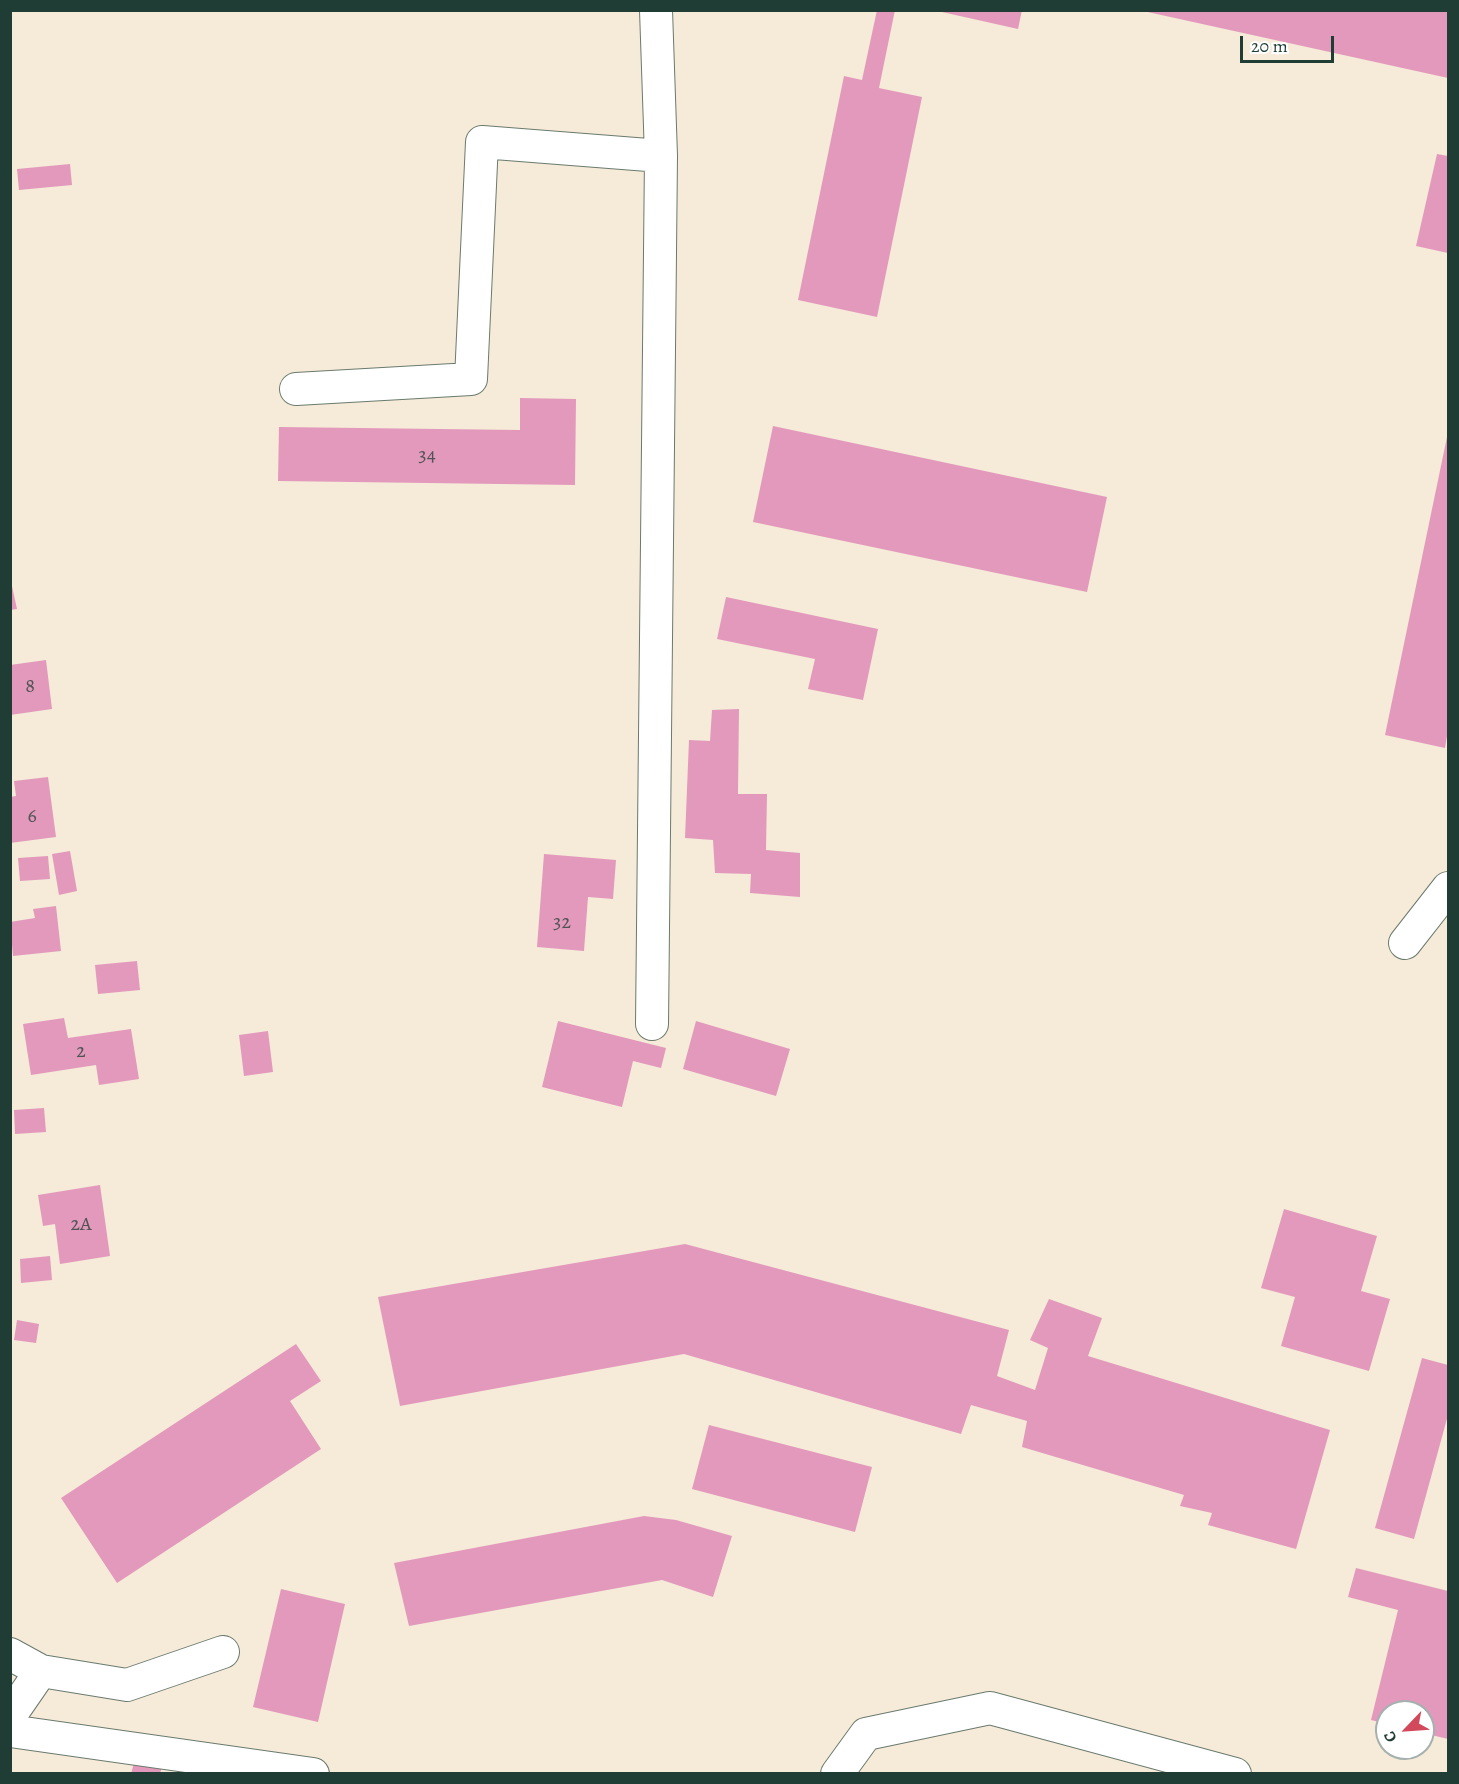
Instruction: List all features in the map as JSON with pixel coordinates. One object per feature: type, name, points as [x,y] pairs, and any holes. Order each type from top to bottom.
[{"type":"street","points":[[652,1024],[661,156],[656,10]]},
{"type":"street","points":[[296,389],[471,379],[482,142],[661,156]]},
{"type":"street","points":[[1405,943],[1449,888]]},
{"type":"street","points":[[10,1654],[41,1671],[127,1685],[223,1652]]},
{"type":"street","points":[[10,1716],[41,1671]]},
{"type":"street","points":[[837,1773],[866,1734],[990,1708],[1235,1773]]},
{"type":"street","points":[[10,1731],[312,1773]]},
{"type":"building","points":[[877,10],[895,10],[879,88],[922,97],[877,317],[798,300],[844,76],[862,80]]},
{"type":"building","points":[[933,10],[1022,10],[1018,29]]},
{"type":"building","points":[[1143,11],[1448,12],[1448,78]]},
{"type":"building","points":[[1437,154],[1448,156],[1448,253],[1416,246]]},
{"type":"building","points":[[70,164],[72,185],[19,190],[17,169]]},
{"type":"building","points":[[520,398],[576,399],[575,485],[278,481],[279,427],[520,430]]},
{"type":"building","points":[[773,426],[1107,497],[1087,592],[753,522]]},
{"type":"building","points":[[1447,437],[1448,730],[1445,748],[1385,735]]},
{"type":"building","points":[[10,577],[17,609],[10,610]]},
{"type":"building","points":[[726,597],[878,629],[863,700],[808,689],[815,659],[717,639]]},
{"type":"building","points":[[46,660],[52,709],[10,715],[10,665]]},
{"type":"building","points":[[739,709],[738,794],[767,794],[766,850],[800,853],[800,897],[750,893],[751,874],[715,873],[713,840],[685,838],[689,740],[710,741],[712,710]]},
{"type":"building","points":[[48,777],[56,837],[10,843],[10,797],[16,796],[14,781]]},
{"type":"building","points":[[70,851],[77,891],[59,895],[52,854]]},
{"type":"building","points":[[544,854],[616,860],[613,899],[588,897],[584,951],[537,947]]},
{"type":"building","points":[[48,856],[50,879],[20,881],[18,858]]},
{"type":"building","points":[[56,906],[61,951],[13,956],[10,922],[35,918],[33,909]]},
{"type":"building","points":[[137,961],[140,990],[98,994],[95,965]]},
{"type":"building","points":[[64,1018],[68,1038],[131,1029],[139,1079],[99,1085],[96,1065],[31,1075],[23,1024]]},
{"type":"building","points":[[558,1021],[666,1048],[661,1068],[633,1061],[622,1107],[542,1087]]},
{"type":"building","points":[[696,1021],[790,1049],[776,1096],[683,1069]]},
{"type":"building","points":[[268,1031],[273,1072],[244,1076],[239,1035]]},
{"type":"building","points":[[44,1108],[46,1132],[15,1134],[14,1110]]},
{"type":"building","points":[[100,1185],[110,1256],[60,1264],[55,1224],[43,1226],[38,1195]]},
{"type":"building","points":[[1284,1209],[1377,1236],[1361,1291],[1390,1299],[1369,1371],[1281,1346],[1295,1297],[1261,1288]]},
{"type":"building","points":[[685,1244],[1009,1330],[997,1376],[1035,1390],[1048,1348],[1030,1340],[1049,1299],[1102,1318],[1088,1356],[1330,1430],[1296,1549],[1208,1525],[1212,1513],[1180,1506],[1184,1495],[1022,1447],[1027,1421],[971,1405],[961,1434],[684,1354],[400,1406],[378,1297]]},
{"type":"building","points":[[50,1256],[52,1280],[21,1283],[20,1259]]},
{"type":"building","points":[[17,1320],[39,1324],[36,1343],[14,1340]]},
{"type":"building","points":[[296,1344],[321,1381],[290,1401],[321,1449],[117,1583],[61,1498]]},
{"type":"building","points":[[1422,1358],[1448,1365],[1448,1415],[1414,1539],[1375,1528]]},
{"type":"building","points":[[709,1425],[872,1467],[855,1532],[692,1489]]},
{"type":"building","points":[[644,1516],[676,1520],[732,1536],[713,1597],[662,1580],[409,1626],[394,1563]]},
{"type":"building","points":[[1356,1568],[1448,1591],[1448,1739],[1435,1736],[1435,1700],[1376,1700],[1398,1610],[1348,1597]]},
{"type":"building","points":[[281,1589],[345,1604],[318,1722],[253,1707]]},
{"type":"building","points":[[1375,1704],[1375,1721],[1371,1720]]},
{"type":"building","points":[[135,1759],[162,1766],[160,1774],[131,1774]]}]
